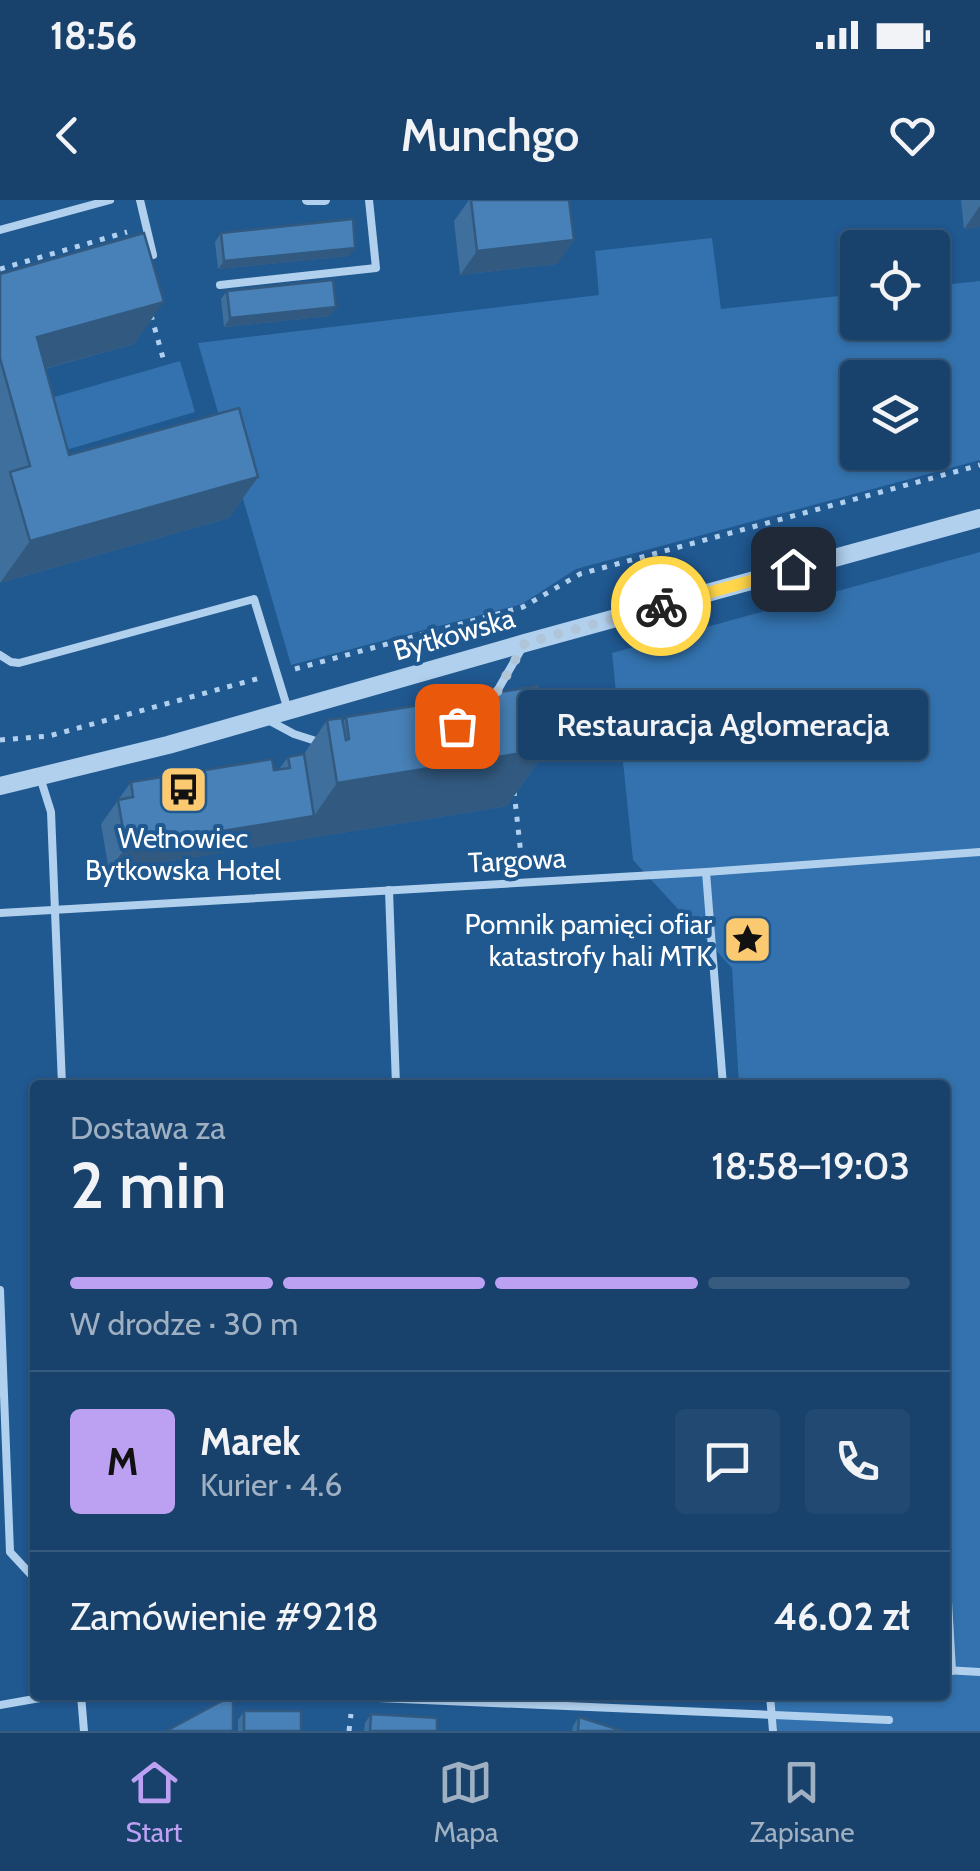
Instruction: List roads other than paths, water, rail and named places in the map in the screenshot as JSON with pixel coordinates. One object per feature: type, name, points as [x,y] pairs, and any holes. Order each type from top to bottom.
[{"type":"street","points":[[307,200],[325,200]]},
{"type":"street","name":"Bytkowska","points":[[0,786],[168,745],[980,518]]},
{"type":"lane","points":[[0,230],[110,200]]},
{"type":"lane","points":[[140,200],[154,254]]},
{"type":"lane","points":[[220,285],[376,268],[369,200]]},
{"type":"lane","points":[[0,655],[19,663],[254,599],[288,710]]},
{"type":"lane","points":[[481,708],[493,699],[525,643]]},
{"type":"lane","points":[[264,718],[294,734],[324,743]]},
{"type":"lane","points":[[39,776],[51,812],[62,1080]]},
{"type":"lane","name":"Targowa","points":[[0,913],[980,852]]},
{"type":"lane","points":[[706,872],[723,1080]]},
{"type":"lane","points":[[389,890],[396,1080]]},
{"type":"lane","points":[[0,1290],[10,1552],[30,1574]]},
{"type":"lane","points":[[950,1670],[980,1672]]},
{"type":"lane","points":[[0,1706],[31,1700]]},
{"type":"lane","points":[[81,1700],[84,1731]]},
{"type":"lane","points":[[431,1700],[888,1720]]},
{"type":"lane","points":[[770,1700],[773,1731]]},
{"type":"place","name":"Restauracja Aglomeracja","points":[[457,726]]},
{"type":"place","name":"Wełnowiec Bytkowska Hotel","points":[[183,790]]},
{"type":"place","name":"Pomnik pamięci ofiar katastrofy hali MTK","points":[[747,940]]}]
